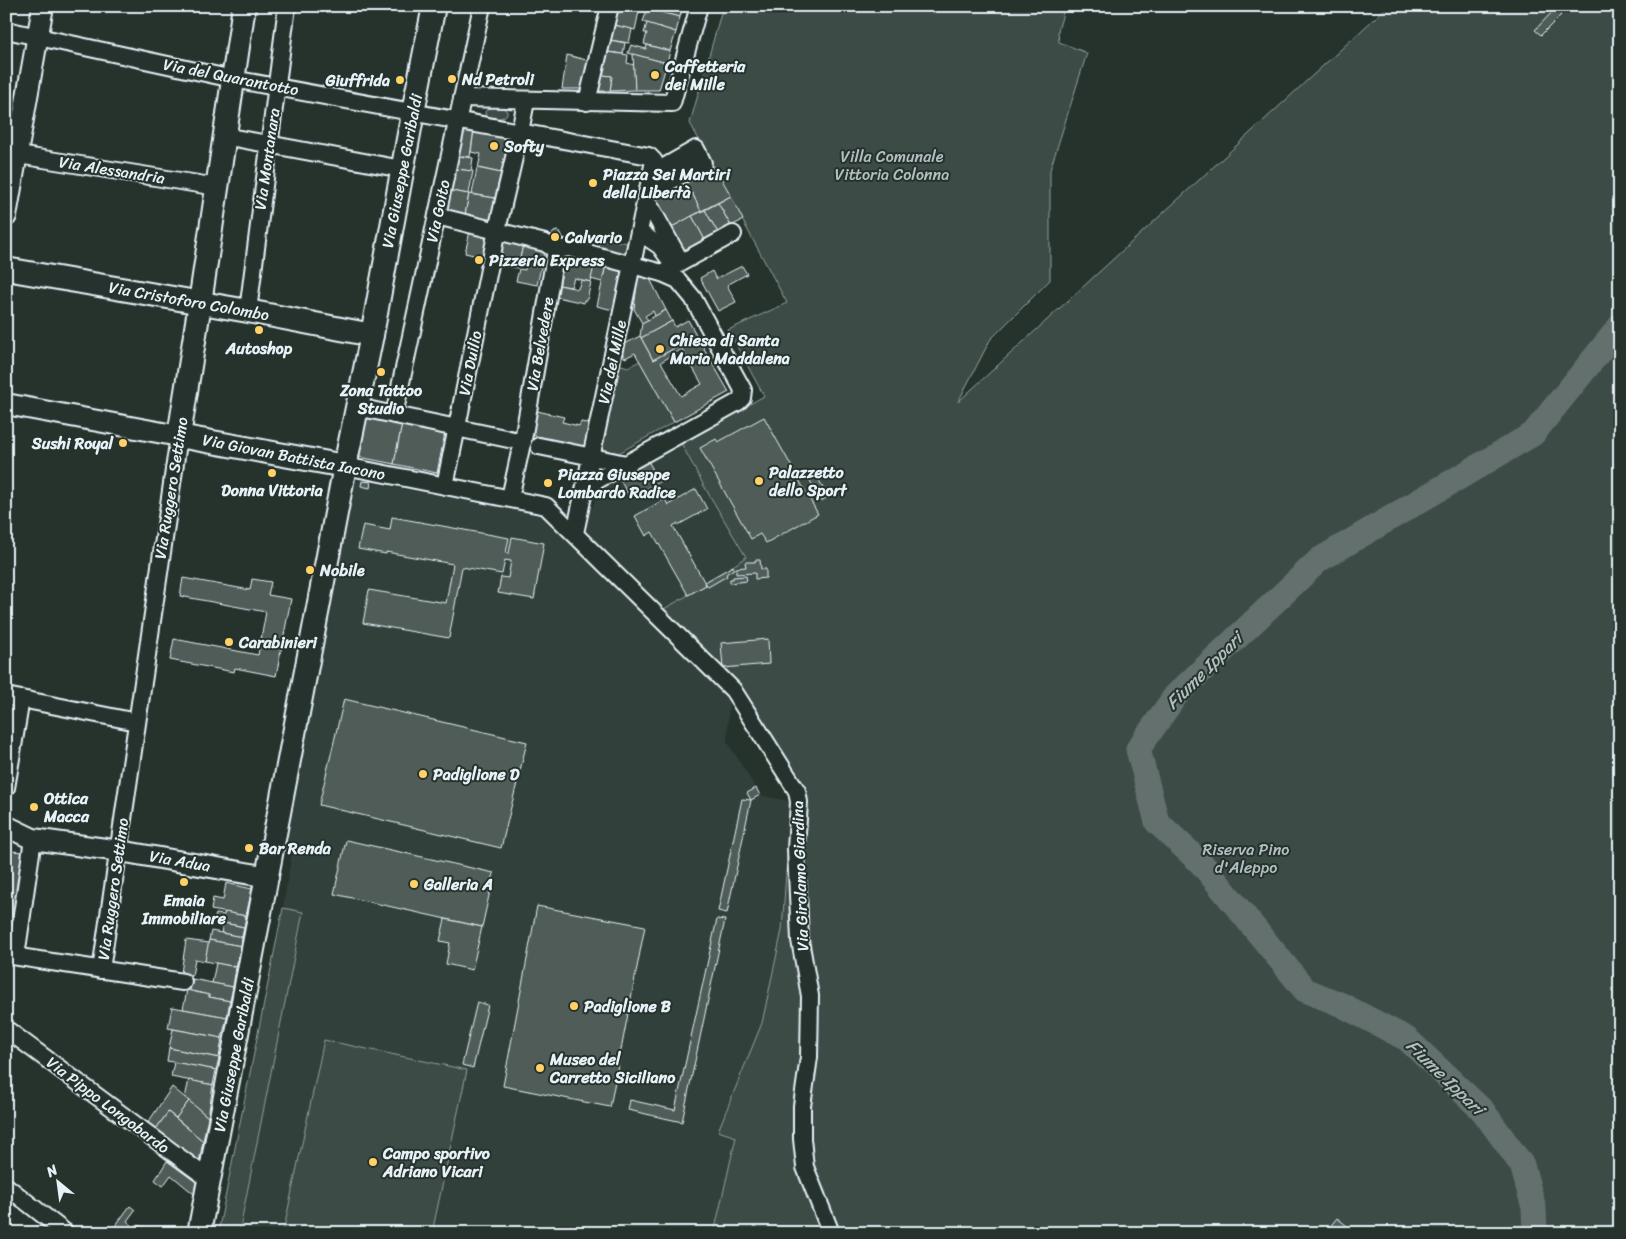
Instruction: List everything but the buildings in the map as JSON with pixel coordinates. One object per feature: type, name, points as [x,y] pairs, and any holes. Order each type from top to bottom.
[{"type":"main road","name":"Via Ruggero Settimo","points":[[179,436],[244,6]]},
{"type":"main road","name":"Via Giuseppe Garibaldi","points":[[200,1233],[434,6]]},
{"type":"main road","name":"Via Cristoforo Colombo","points":[[6,269],[248,311],[372,336]]},
{"type":"main road","name":"Via Giovan Battista Iacono","points":[[179,436],[345,466]]},
{"type":"street","points":[[6,216],[11,154],[38,36],[42,6]]},
{"type":"street","name":"Via Montanara","points":[[248,311],[287,6]]},
{"type":"street","name":"Via Goito","points":[[394,415],[482,6]]},
{"type":"street","points":[[589,96],[610,6]]},
{"type":"street","points":[[462,98],[526,101],[589,96],[672,104],[699,6]]},
{"type":"street","name":"Via del Quarantotto","points":[[6,30],[233,79],[649,156],[654,161],[652,174]]},
{"type":"street","name":"Via Duilio","points":[[445,486],[494,233],[526,101]]},
{"type":"street","points":[[224,136],[402,169]]},
{"type":"street","points":[[652,174],[696,149],[703,163],[647,196],[672,267]]},
{"type":"street","name":"Via Alessandria","points":[[11,154],[218,187]]},
{"type":"street","name":"Via dei Mille","points":[[577,535],[585,487],[595,455],[631,269],[652,174]]},
{"type":"street","points":[[437,216],[494,233],[545,243],[555,252],[569,248],[631,269],[672,267],[733,234]]},
{"type":"street","points":[[585,487],[738,402],[743,395],[742,388],[660,246],[639,232]]},
{"type":"street","name":"Via Belvedere","points":[[510,498],[524,438],[555,252]]},
{"type":"street","name":"Via Giovan Battista Iacono","points":[[6,404],[179,436]]},
{"type":"street","points":[[357,407],[505,438],[524,438]]},
{"type":"street","name":"Via Ruggero Settimo","points":[[101,970],[120,851],[179,436]]},
{"type":"street","points":[[539,446],[595,455],[626,464]]},
{"type":"street","name":"Via Giovan Battista Iacono","points":[[345,466],[510,498]]},
{"type":"street","name":"Via Girolamo Giardina","points":[[510,498],[546,506],[733,690],[797,791],[799,802],[796,849],[800,940],[810,996],[809,1057],[802,1106],[802,1139],[805,1167],[831,1233]]},
{"type":"street","points":[[6,788],[14,697],[137,722]]},
{"type":"street","name":"Via Adua","points":[[6,826],[33,839],[120,851],[268,876]]},
{"type":"street","points":[[33,839],[11,956],[184,982]]},
{"type":"street","name":"Via Pippo Longobardo","points":[[6,1029],[210,1180]]},
{"type":"street","points":[[6,1186],[66,1233]]},
{"type":"shaded area","points":[[681,443],[746,557],[705,583],[706,585],[664,609],[583,529],[600,489]]},
{"type":"shaded area","points":[[351,479],[541,515],[729,698],[727,741],[760,795],[791,802],[782,930],[762,1023],[719,1131],[736,1137],[714,1233],[239,1233],[303,913],[283,908],[292,853],[282,851]]},
{"type":"green space","name":"Riserva Pino d'Aleppo","points":[[723,6],[1065,6],[1058,31],[1059,42],[1087,53],[1050,170],[1050,280],[990,340],[958,402],[1388,6],[1620,6],[1620,1233],[714,1233],[736,1137],[718,1131],[762,1023],[782,930],[791,802],[807,790],[747,697],[664,609],[706,585],[705,582],[746,557],[681,443],[764,396],[728,330],[787,303],[690,123]]},
{"type":"green space","points":[[500,106],[507,111],[504,117],[492,120],[486,117],[485,112],[487,109]]},
{"type":"green space","points":[[610,240],[627,243],[625,254],[598,248],[599,243]]},
{"type":"green space","points":[[640,361],[674,422],[619,453],[600,449],[618,364],[628,367]]},
{"type":"green space","points":[[283,908],[303,912],[239,1233],[218,1233]]},
{"type":"green space","name":"Campo sportivo Adriano Vicari","points":[[324,1040],[467,1070],[432,1233],[283,1233]]},
{"type":"waterway","name":"Fiume Ippari","points":[[1535,1233],[1534,1208],[1522,1165],[1483,1111],[1407,1039],[1342,1005],[1305,990],[1202,864],[1157,822],[1138,749],[1176,695],[1319,560],[1533,434],[1620,326]]},
{"type":"place","name":"Caffetteria dei Mille","points":[[655,75]]},
{"type":"place","name":"Nd Petroli","points":[[452,79]]},
{"type":"place","name":"Giuffrida","points":[[400,80]]},
{"type":"place","name":"Softy","points":[[494,146]]},
{"type":"place","name":"Piazza Sei Martiri della Libertà","points":[[593,183]]},
{"type":"place","name":"Calvario","points":[[555,237]]},
{"type":"place","name":"Pizzeria Express","points":[[479,260]]},
{"type":"place","name":"Autoshop","points":[[259,330]]},
{"type":"place","name":"Chiesa di Santa Maria Maddalena","points":[[660,349]]},
{"type":"place","name":"Zona Tattoo Studio","points":[[381,372]]},
{"type":"place","name":"Sushi Royal","points":[[123,443]]},
{"type":"place","name":"Donna Vittoria","points":[[272,473]]},
{"type":"place","name":"Palazzetto dello Sport","points":[[759,481]]},
{"type":"place","name":"Piazza Giuseppe Lombardo Radice","points":[[548,483]]},
{"type":"place","name":"Nobile","points":[[310,570]]},
{"type":"place","name":"Carabinieri","points":[[229,642]]},
{"type":"place","name":"Padiglione D","points":[[423,774]]},
{"type":"place","name":"Ottica Macca","points":[[34,807]]},
{"type":"place","name":"Bar Renda","points":[[249,848]]},
{"type":"place","name":"Emaia Immobiliare","points":[[184,882]]},
{"type":"place","name":"Galleria A","points":[[414,884]]},
{"type":"place","name":"Padiglione B","points":[[574,1006]]},
{"type":"place","name":"Museo del Carretto Siciliano","points":[[540,1068]]},
{"type":"place","name":"Campo sportivo Adriano Vicari","points":[[373,1162]]},
{"type":"park label","name":"Villa Comunale Vittoria Colonna","points":[[892,165]]}]
